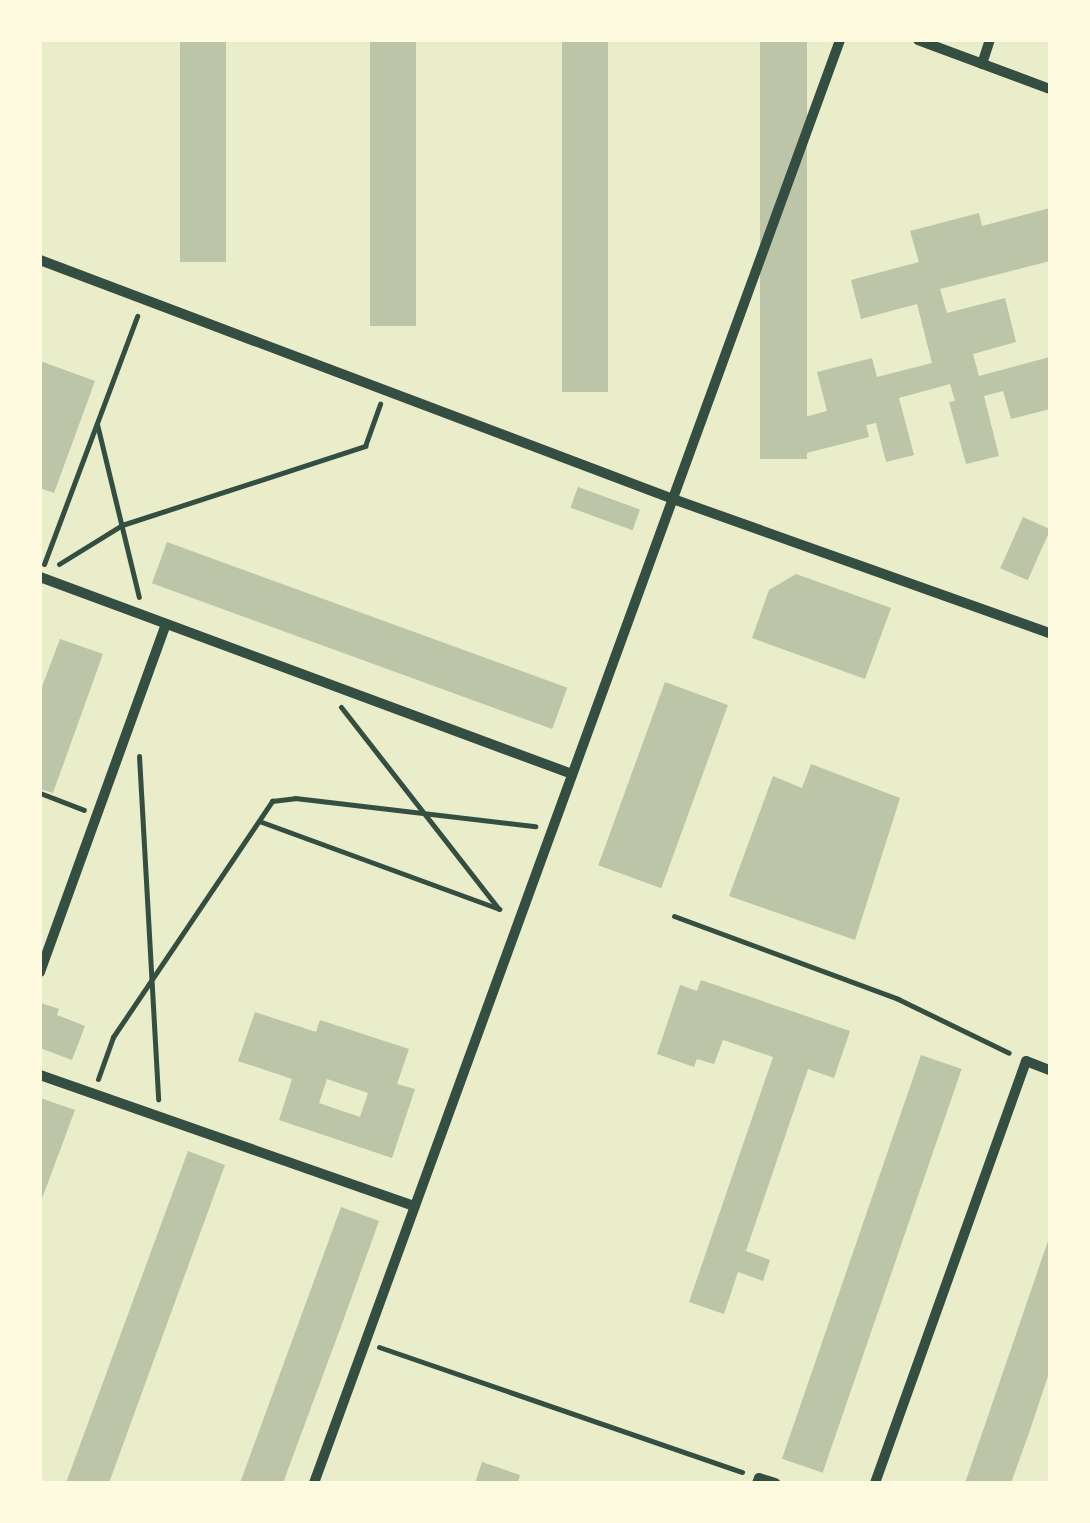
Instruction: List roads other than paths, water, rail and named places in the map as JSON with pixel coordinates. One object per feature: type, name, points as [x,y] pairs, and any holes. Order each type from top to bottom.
[{"type":"street","points":[[314,1483],[840,40]]},
{"type":"street","points":[[918,40],[1050,88]]},
{"type":"street","points":[[982,64],[990,40]]},
{"type":"street","points":[[40,260],[673,499],[1050,633]]},
{"type":"street","points":[[40,576],[572,774]]},
{"type":"street","points":[[40,972],[166,624]]},
{"type":"street","points":[[875,1483],[1026,1061],[1050,1070]]},
{"type":"street","points":[[40,1075],[414,1206]]},
{"type":"street","points":[[758,1480],[775,1483]]}]
